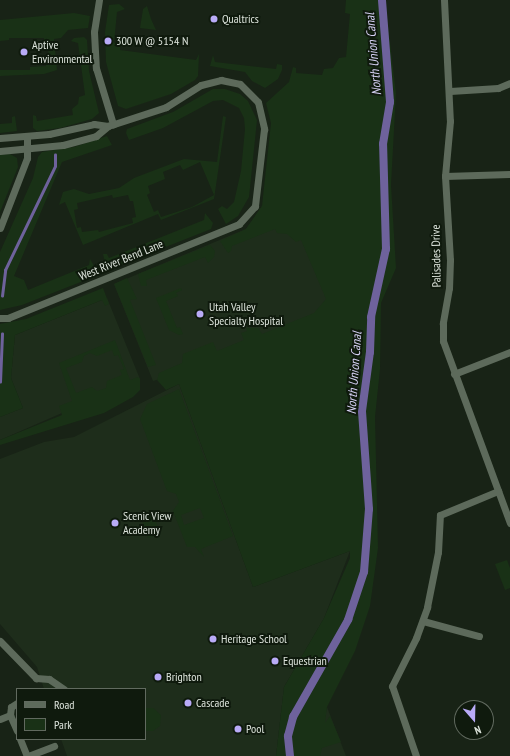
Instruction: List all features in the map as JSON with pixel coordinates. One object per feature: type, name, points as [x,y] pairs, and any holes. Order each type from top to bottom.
[{"type":"street","points":[[100,0],[94,32],[95,64],[110,125]]},
{"type":"street","name":"Palisades Drive","points":[[444,0],[450,91],[449,134],[445,176],[450,260],[443,333],[454,374],[510,523]]},
{"type":"street","name":"West River Bend Lane","points":[[0,318],[8,318],[220,233],[239,224],[248,216],[255,206],[264,129],[258,102],[240,84],[221,80],[201,85],[166,107],[110,125]]},
{"type":"street","points":[[450,91],[498,88],[510,83]]},
{"type":"street","points":[[0,138],[71,131],[94,124],[110,125]]},
{"type":"street","points":[[0,150],[28,149],[63,145],[96,136],[110,125]]},
{"type":"street","points":[[0,228],[16,192],[28,149],[27,136]]},
{"type":"street","points":[[445,176],[510,174]]},
{"type":"street","points":[[454,374],[510,352]]},
{"type":"street","points":[[416,756],[392,686],[422,621],[434,575],[439,522],[442,513],[498,491]]},
{"type":"street","points":[[422,621],[479,636]]},
{"type":"street","points":[[0,641],[36,678],[49,679],[62,688]]},
{"type":"street","points":[[16,703],[11,707],[10,715],[16,729]]},
{"type":"street","points":[[0,719],[10,715]]},
{"type":"street","points":[[20,740],[27,756],[54,746]]},
{"type":"shaded area","points":[[262,206],[356,257],[351,320],[153,381],[114,284],[246,229]]},
{"type":"shaded area","points":[[107,298],[140,379],[0,440],[0,417],[23,408],[11,378],[15,335]]},
{"type":"shaded area","name":"Scenic View Academy","points":[[179,384],[253,587],[350,551],[324,618],[284,687],[276,756],[67,756],[61,740],[146,740],[146,688],[44,688],[37,667],[0,624],[0,459],[44,442],[74,437]]},
{"type":"shaded area","points":[[327,707],[346,756],[317,756]]},
{"type":"green space","points":[[346,0],[385,0],[396,93],[391,185],[396,268],[381,303],[380,369],[375,417],[378,548],[370,606],[355,651],[327,707],[325,723],[330,716],[341,742],[322,748],[320,756],[276,756],[284,687],[324,618],[350,558],[350,551],[253,587],[179,384],[166,390],[157,380],[159,373],[182,363],[183,354],[213,342],[217,351],[244,340],[241,333],[247,331],[246,328],[258,328],[262,334],[314,313],[326,299],[301,240],[296,242],[287,234],[277,233],[275,229],[232,246],[231,251],[228,253],[220,241],[246,229],[262,206],[271,123],[266,103],[289,82],[293,67],[296,68],[296,73],[322,75],[324,69],[333,68],[339,58],[346,57],[350,14],[345,13]]},
{"type":"green space","points":[[119,4],[125,9],[117,12],[114,43],[120,44],[120,50],[196,60],[199,54],[198,76],[195,80],[171,94],[126,109],[118,106],[106,62],[105,32],[109,5]]},
{"type":"green space","points":[[147,6],[156,30],[140,28],[143,9]]},
{"type":"green space","points":[[74,13],[90,16],[88,28],[68,30],[61,38],[54,39],[57,70],[44,74],[0,76],[0,70],[30,70],[30,67],[46,66],[46,60],[49,60],[48,43],[44,43],[44,38],[9,38],[9,40],[0,41],[0,20]]},
{"type":"green space","points":[[84,37],[87,40],[89,71],[99,113],[92,119],[60,128],[37,131],[33,128],[33,115],[36,116],[37,121],[73,115],[72,109],[78,104],[79,97],[85,95],[78,43],[71,41],[74,38]]},
{"type":"green space","points":[[213,55],[215,62],[276,69],[277,64],[282,65],[282,70],[278,79],[265,88],[252,81],[245,72],[210,66]]},
{"type":"green space","points":[[213,89],[225,89],[240,94],[248,101],[257,120],[249,197],[238,216],[226,224],[218,209],[222,206],[227,209],[234,202],[241,171],[245,129],[244,118],[239,108],[223,100],[213,101],[163,128],[129,140],[126,133],[127,129],[173,112]]},
{"type":"green space","points":[[15,116],[17,131],[0,133],[0,124],[12,123],[12,117]]},
{"type":"green space","points":[[223,116],[226,117],[214,199],[161,220],[158,214],[83,245],[65,202],[59,205],[63,192],[74,189],[89,194],[119,188],[134,178],[184,159],[217,162]],"holes":[[[200,162],[214,195],[192,207],[161,217],[158,210],[154,212],[147,195],[150,193],[148,186],[165,179],[163,172],[180,165],[183,170]],[[112,195],[113,198],[128,195],[130,201],[133,201],[136,217],[132,218],[133,223],[99,232],[98,230],[82,232],[81,227],[77,228],[74,210],[78,209],[77,203]]]},
{"type":"green space","points":[[107,136],[112,145],[62,162],[14,276],[24,280],[28,290],[89,265],[90,259],[97,271],[96,276],[22,305],[0,310],[0,252],[33,178],[38,157],[42,152],[74,147]]},
{"type":"green space","points":[[10,154],[17,158],[18,167],[0,212],[0,155]]},
{"type":"green space","points":[[205,213],[213,223],[211,229],[110,269],[106,267],[103,254],[107,254],[109,258],[204,220]]},
{"type":"green space","points":[[210,245],[215,251],[214,257],[208,263],[205,257],[146,280],[147,286],[141,286],[138,274]]},
{"type":"green space","points":[[127,278],[137,299],[130,300],[156,365],[148,367],[114,284]]},
{"type":"green space","points":[[103,288],[109,304],[105,306],[102,300],[15,335],[11,378],[23,408],[0,417],[0,324],[26,319]]},
{"type":"green space","points":[[181,288],[182,290],[176,293],[178,296],[166,301],[177,328],[180,327],[183,334],[179,335],[169,330],[156,298]]},
{"type":"green space","points":[[115,340],[130,380],[138,377],[140,379],[140,390],[133,397],[104,413],[0,445],[0,440],[62,415],[59,406],[72,401],[59,363]],"holes":[[[112,350],[114,356],[118,355],[124,369],[120,370],[122,375],[107,381],[106,388],[97,391],[92,387],[76,393],[66,368],[82,362],[84,356],[90,353],[97,356]]]},
{"type":"green space","points":[[179,389],[233,536],[201,549],[204,557],[195,547],[187,547],[173,511],[179,502],[176,494],[167,491],[140,419],[147,404]],"holes":[[[200,508],[204,518],[184,525],[181,515]]]},
{"type":"green space","points":[[153,513],[160,534],[148,538],[141,517]]},
{"type":"green space","points":[[507,560],[510,568],[510,588],[505,590],[495,564]]},
{"type":"green space","points":[[146,708],[153,708],[161,715],[160,726],[153,731],[146,731]]},
{"type":"waterway","name":"North Union Canal","points":[[290,756],[288,736],[293,717],[348,620],[364,572],[369,509],[362,411],[370,352],[371,317],[386,249],[383,144],[390,102],[382,0]]},
{"type":"waterway","points":[[2,296],[5,270],[55,166],[55,155]]},
{"type":"waterway","points":[[0,382],[2,334]]},
{"type":"place","name":"Qualtrics","points":[[214,19]]},
{"type":"place","name":"300 W @ 5154 N","points":[[108,41]]},
{"type":"place","name":"Aptive Environmental","points":[[24,52]]},
{"type":"place","name":"Utah Valley Specialty Hospital","points":[[200,314]]},
{"type":"place","name":"Scenic View Academy","points":[[115,523]]},
{"type":"place","name":"Heritage School","points":[[213,639]]},
{"type":"place","name":"Equestrian","points":[[275,661]]},
{"type":"place","name":"Brighton","points":[[158,677]]},
{"type":"place","name":"Cascade","points":[[188,703]]},
{"type":"place","name":"Pool","points":[[238,729]]}]
